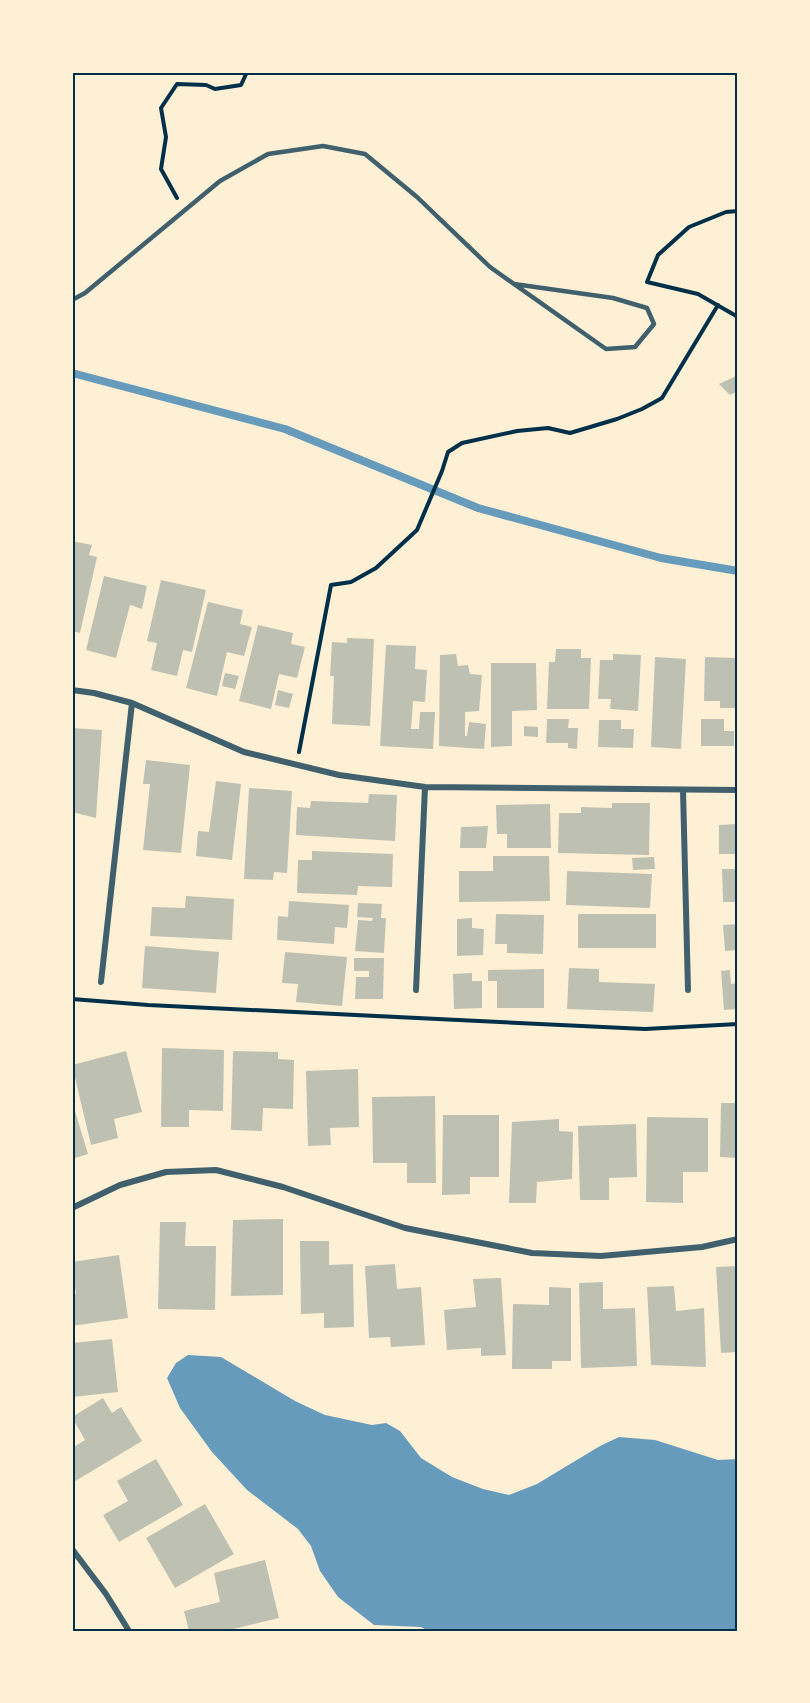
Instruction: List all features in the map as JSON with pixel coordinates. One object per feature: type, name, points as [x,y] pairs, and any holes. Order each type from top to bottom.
[{"type":"street","points":[[72,690],[132,703],[244,752],[339,775],[424,787],[738,790]]},
{"type":"street","points":[[101,982],[132,703]]},
{"type":"street","points":[[416,990],[424,787]]},
{"type":"street","points":[[683,790],[688,990]]},
{"type":"street","points":[[72,1208],[120,1185],[166,1172],[216,1170],[283,1186],[405,1228],[531,1253],[601,1256],[702,1247],[738,1239]]},
{"type":"street","points":[[72,1549],[129,1631]]},
{"type":"lane","points":[[72,300],[94,286],[220,181],[268,154],[322,146],[365,154],[417,197],[490,267],[514,284],[606,349],[635,347],[654,324],[647,308],[612,298],[514,284]]},
{"type":"path","points":[[184,210],[161,169],[166,137],[161,108],[177,84],[206,85],[215,89],[241,85],[248,72]]},
{"type":"path","points":[[738,211],[726,212],[689,227],[658,255],[646,282],[698,294],[738,317]]},
{"type":"path","points":[[297,764],[331,585],[351,582],[376,568],[417,530],[448,452],[462,443],[517,431],[548,428],[570,433],[642,409],[662,398],[718,305]]},
{"type":"path","points":[[72,999],[148,1005],[645,1029],[738,1024]]},
{"type":"water","points":[[188,1355],[221,1357],[295,1401],[325,1415],[372,1425],[386,1423],[400,1431],[421,1458],[452,1477],[483,1489],[509,1495],[537,1484],[619,1437],[655,1440],[718,1460],[738,1459],[738,1631],[428,1631],[421,1627],[374,1625],[338,1597],[320,1571],[311,1546],[298,1529],[247,1490],[212,1452],[180,1408],[167,1378],[176,1363]]},
{"type":"building","points":[[738,375],[738,391],[730,395],[719,384]]},
{"type":"building","points":[[72,541],[92,545],[89,555],[97,557],[80,633],[72,631]]},
{"type":"building","points":[[104,576],[147,586],[142,609],[130,605],[116,658],[86,650]]},
{"type":"building","points":[[161,580],[206,590],[192,652],[183,650],[177,676],[151,670],[157,643],[147,641]]},
{"type":"building","points":[[208,602],[243,610],[240,624],[252,627],[244,656],[227,652],[217,696],[186,688]]},
{"type":"building","points":[[258,625],[293,633],[291,644],[305,647],[297,678],[279,674],[271,709],[239,701]]},
{"type":"building","points":[[347,638],[374,639],[370,726],[332,724],[334,676],[330,676],[332,642],[347,643]]},
{"type":"building","points":[[386,645],[416,646],[415,669],[427,670],[425,702],[413,701],[411,729],[419,729],[420,712],[435,712],[433,749],[380,746]]},
{"type":"building","points":[[556,649],[581,649],[581,658],[591,658],[589,709],[547,709],[549,662],[555,662]]},
{"type":"building","points":[[456,654],[458,666],[468,665],[470,674],[482,675],[479,711],[465,712],[465,736],[467,736],[469,722],[486,724],[484,749],[439,746],[440,655]]},
{"type":"building","points":[[613,654],[641,655],[638,711],[610,709],[611,699],[598,699],[600,660],[613,660]]},
{"type":"building","points":[[655,657],[686,659],[681,749],[651,747]]},
{"type":"building","points":[[705,657],[738,658],[738,708],[720,708],[720,701],[704,701]]},
{"type":"building","points":[[491,663],[536,663],[537,710],[512,711],[512,746],[491,747]]},
{"type":"building","points":[[225,673],[239,676],[235,689],[222,686]]},
{"type":"building","points":[[278,690],[293,694],[289,708],[275,705]]},
{"type":"building","points":[[547,719],[569,719],[568,728],[578,728],[577,749],[568,748],[568,743],[546,743]]},
{"type":"building","points":[[701,719],[724,719],[724,731],[734,731],[734,746],[701,746]]},
{"type":"building","points":[[599,720],[621,720],[621,729],[634,729],[633,748],[598,747]]},
{"type":"building","points":[[524,726],[538,727],[538,737],[524,736]]},
{"type":"building","points":[[72,728],[102,730],[96,818],[72,812]]},
{"type":"building","points":[[146,760],[190,765],[181,853],[143,850],[150,784],[143,784]]},
{"type":"building","points":[[216,781],[241,784],[232,860],[196,856],[198,831],[209,832]]},
{"type":"building","points":[[249,788],[292,791],[287,873],[274,872],[273,880],[244,879]]},
{"type":"building","points":[[369,794],[397,795],[395,841],[296,835],[297,807],[310,808],[311,801],[368,803]]},
{"type":"building","points":[[612,803],[650,803],[649,855],[558,853],[559,813],[581,813],[581,807],[612,808]]},
{"type":"building","points":[[550,804],[551,848],[507,848],[507,834],[497,834],[496,805]]},
{"type":"building","points":[[738,824],[738,854],[719,854],[719,825]]},
{"type":"building","points":[[488,826],[486,848],[460,848],[461,827]]},
{"type":"building","points":[[312,851],[393,854],[392,887],[358,886],[357,895],[297,893],[298,860],[312,860]]},
{"type":"building","points":[[493,856],[549,856],[550,901],[459,902],[459,871],[493,871]]},
{"type":"building","points":[[654,857],[655,869],[633,870],[632,858]]},
{"type":"building","points":[[722,869],[738,869],[738,902],[723,902]]},
{"type":"building","points":[[567,871],[652,874],[650,908],[566,905]]},
{"type":"building","points":[[186,896],[234,899],[232,940],[150,936],[152,907],[185,908]]},
{"type":"building","points":[[289,901],[349,905],[347,928],[335,927],[334,944],[277,940],[278,916],[288,917]]},
{"type":"building","points":[[358,903],[382,904],[381,918],[386,918],[384,953],[355,951],[358,920],[372,921],[373,918],[357,917]]},
{"type":"building","points":[[496,914],[544,915],[543,954],[507,953],[507,944],[495,944]]},
{"type":"building","points":[[578,914],[656,914],[656,948],[578,948]]},
{"type":"building","points":[[472,918],[472,928],[484,929],[483,955],[457,956],[457,919]]},
{"type":"building","points":[[738,924],[738,950],[725,951],[723,925]]},
{"type":"building","points":[[145,946],[219,952],[216,993],[142,988]]},
{"type":"building","points":[[285,952],[347,957],[342,1006],[296,1002],[298,984],[282,983]]},
{"type":"building","points":[[354,958],[384,958],[383,999],[355,999],[356,977],[369,977],[369,971],[354,971]]},
{"type":"building","points":[[569,968],[599,969],[599,982],[655,984],[653,1012],[567,1009]]},
{"type":"building","points":[[544,969],[544,1008],[497,1008],[497,981],[488,981],[488,970]]},
{"type":"building","points":[[730,970],[731,984],[738,983],[738,1009],[724,1010],[721,971]]},
{"type":"building","points":[[472,973],[472,981],[482,981],[482,1008],[454,1009],[453,974]]},
{"type":"building","points":[[162,1048],[224,1050],[223,1111],[189,1110],[189,1127],[161,1127]]},
{"type":"building","points":[[126,1051],[142,1112],[114,1119],[118,1138],[91,1145],[72,1065]]},
{"type":"building","points":[[233,1051],[278,1052],[278,1059],[294,1060],[293,1109],[263,1108],[262,1131],[231,1130]]},
{"type":"building","points":[[358,1069],[359,1127],[330,1128],[331,1145],[308,1146],[306,1071]]},
{"type":"building","points":[[435,1096],[436,1183],[407,1183],[407,1163],[373,1163],[372,1097]]},
{"type":"building","points":[[72,1101],[88,1154],[72,1159]]},
{"type":"building","points":[[721,1103],[738,1103],[738,1158],[720,1157]]},
{"type":"building","points":[[443,1115],[499,1115],[499,1177],[470,1177],[470,1194],[442,1195]]},
{"type":"building","points":[[647,1117],[708,1118],[708,1172],[683,1172],[683,1203],[646,1202]]},
{"type":"building","points":[[559,1119],[559,1131],[573,1132],[572,1179],[537,1182],[536,1203],[509,1203],[512,1122]]},
{"type":"building","points":[[636,1124],[637,1177],[609,1178],[609,1200],[580,1200],[578,1126]]},
{"type":"building","points":[[283,1219],[283,1295],[231,1296],[233,1220]]},
{"type":"building","points":[[160,1222],[186,1222],[185,1246],[216,1246],[215,1310],[158,1309]]},
{"type":"building","points":[[300,1241],[329,1241],[329,1265],[353,1264],[354,1327],[324,1328],[324,1313],[301,1314]]},
{"type":"building","points":[[119,1255],[128,1318],[72,1326],[72,1295],[76,1294],[72,1262]]},
{"type":"building","points":[[395,1264],[397,1289],[421,1287],[425,1345],[391,1347],[390,1337],[369,1338],[365,1266]]},
{"type":"building","points":[[738,1266],[738,1352],[721,1353],[716,1267]]},
{"type":"building","points":[[501,1278],[506,1355],[481,1356],[481,1348],[447,1350],[444,1310],[476,1307],[473,1279]]},
{"type":"building","points":[[603,1282],[603,1309],[635,1308],[637,1366],[581,1368],[579,1283]]},
{"type":"building","points":[[674,1286],[676,1311],[704,1308],[706,1367],[651,1365],[647,1287]]},
{"type":"building","points":[[549,1287],[571,1288],[571,1361],[552,1361],[552,1369],[512,1369],[513,1304],[549,1305]]},
{"type":"building","points":[[112,1339],[118,1392],[72,1397],[72,1343]]},
{"type":"building","points":[[103,1398],[112,1413],[121,1407],[142,1441],[72,1483],[72,1448],[85,1440],[72,1417]]},
{"type":"building","points":[[156,1459],[183,1505],[119,1542],[103,1515],[128,1501],[117,1481]]},
{"type":"building","points":[[205,1504],[234,1554],[175,1588],[146,1538]]},
{"type":"building","points":[[265,1560],[279,1618],[225,1631],[189,1631],[184,1611],[220,1602],[214,1573]]},
{"type":"waterway","points":[[72,373],[285,429],[478,508],[661,558],[738,571]]}]
